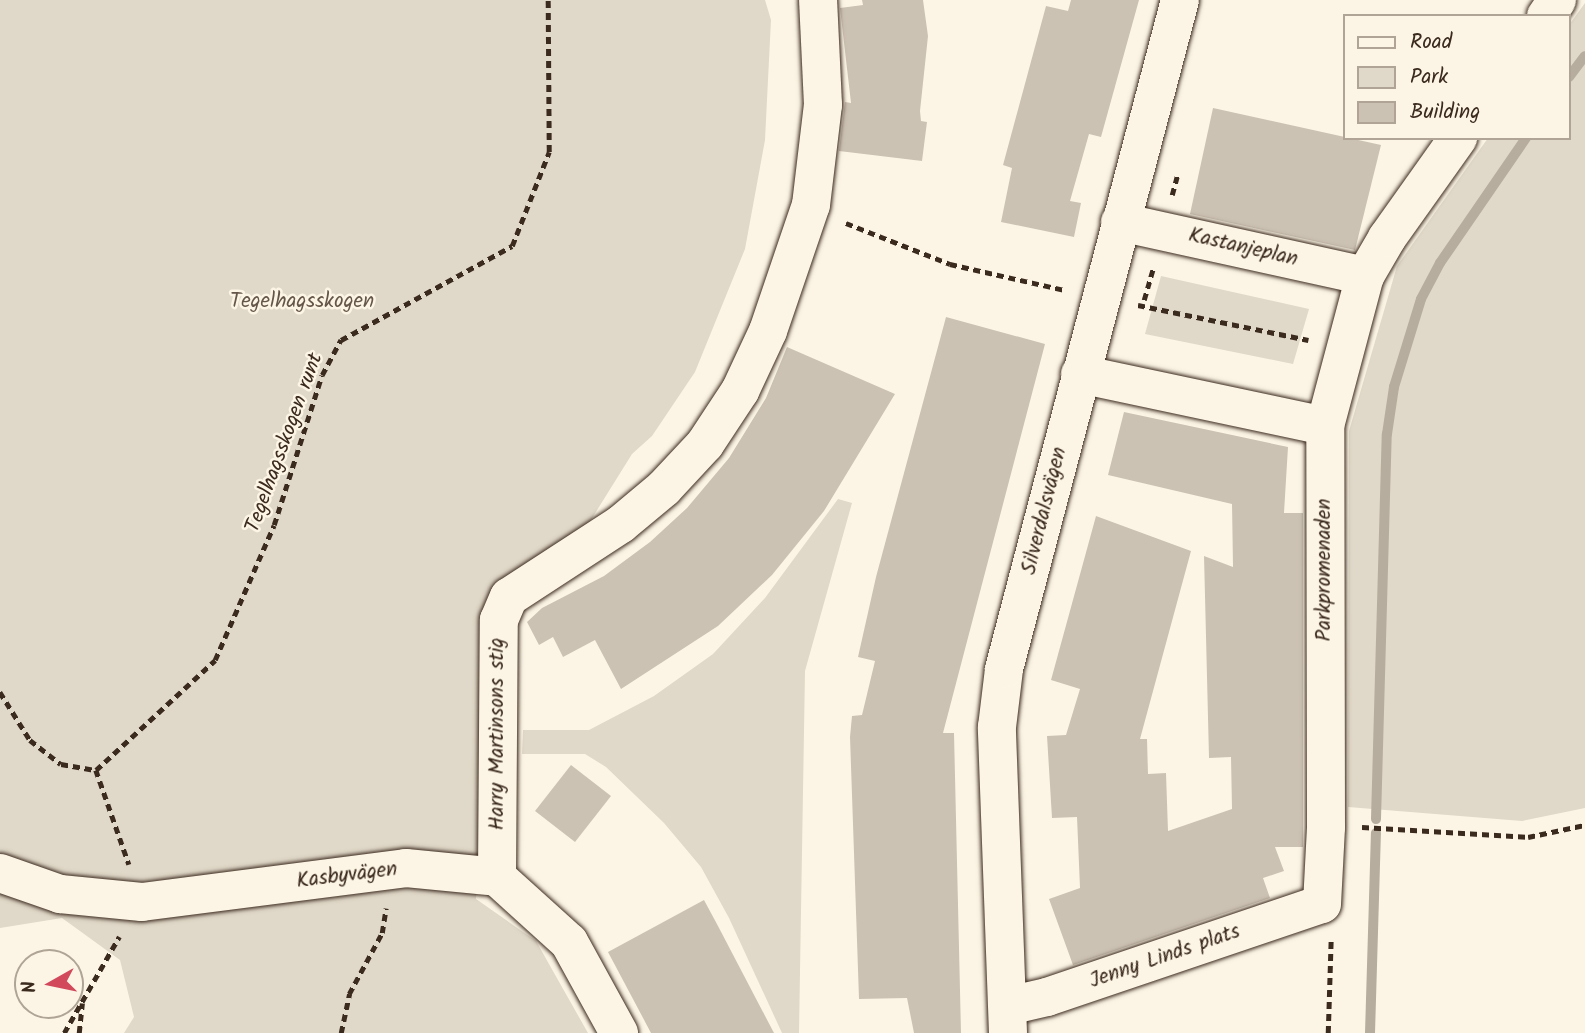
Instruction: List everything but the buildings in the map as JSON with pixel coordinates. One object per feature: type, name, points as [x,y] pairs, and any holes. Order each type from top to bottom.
[{"type":"street","name":"Harry Martinsons stig","points":[[497,877],[499,620],[509,597],[621,524],[664,488],[705,444],[740,391],[768,331],[811,205],[823,105],[818,0]]},
{"type":"street","name":"Silverdalsvägen","points":[[1008,1019],[997,727],[1004,669],[1180,0]]},
{"type":"street","name":"Parkpromenaden","points":[[1322,904],[1326,827],[1325,426],[1366,276],[1387,238],[1457,140]]},
{"type":"street","name":"Kastanjeplan","points":[[1120,222],[1163,229],[1366,276]]},
{"type":"street","points":[[1080,374],[1325,426]]},
{"type":"street","name":"Kasbyvägen","points":[[0,873],[60,894],[142,902],[406,868],[497,877]]},
{"type":"street","points":[[497,877],[569,942],[619,1033]]},
{"type":"street","name":"Jenny Linds plats","points":[[1008,1019],[1047,997],[1322,904]]},
{"type":"path","name":"Tegelhagsskogen runt","points":[[96,770],[215,660],[274,525],[322,375],[341,340],[512,246],[549,152],[548,0]]},
{"type":"path","points":[[1139,319],[1180,162]]},
{"type":"path","points":[[0,692],[30,740],[61,764],[96,770],[142,902],[84,996]]},
{"type":"path","points":[[1326,827],[1394,826],[1528,837],[1585,825]]},
{"type":"path","points":[[1322,904],[1331,918],[1328,1033]]},
{"type":"path","points":[[341,1033],[349,994],[382,933]]},
{"type":"green space","name":"Tegelhagsskogen","points":[[0,0],[765,0],[771,20],[765,140],[745,249],[695,372],[652,436],[632,454],[589,523],[485,608],[476,899],[536,941],[588,1033],[124,1033],[134,1017],[120,960],[62,918],[0,928]]},
{"type":"green space","points":[[1585,3],[1585,808],[1522,821],[1348,807],[1349,431],[1397,266],[1487,140],[1571,140],[1571,22]]},
{"type":"green space","points":[[1161,276],[1309,309],[1293,364],[1145,334]]},
{"type":"green space","points":[[838,499],[852,503],[805,671],[799,1033],[782,1033],[729,918],[701,867],[664,823],[606,767],[585,754],[522,754],[523,730],[589,730],[654,696],[713,654],[765,598]]},
{"type":"waterway","points":[[1571,74],[1585,56]]},
{"type":"waterway","points":[[1376,819],[1387,434],[1394,387],[1421,299],[1440,263],[1525,140]]},
{"type":"waterway","points":[[1370,1033],[1376,833]]}]
